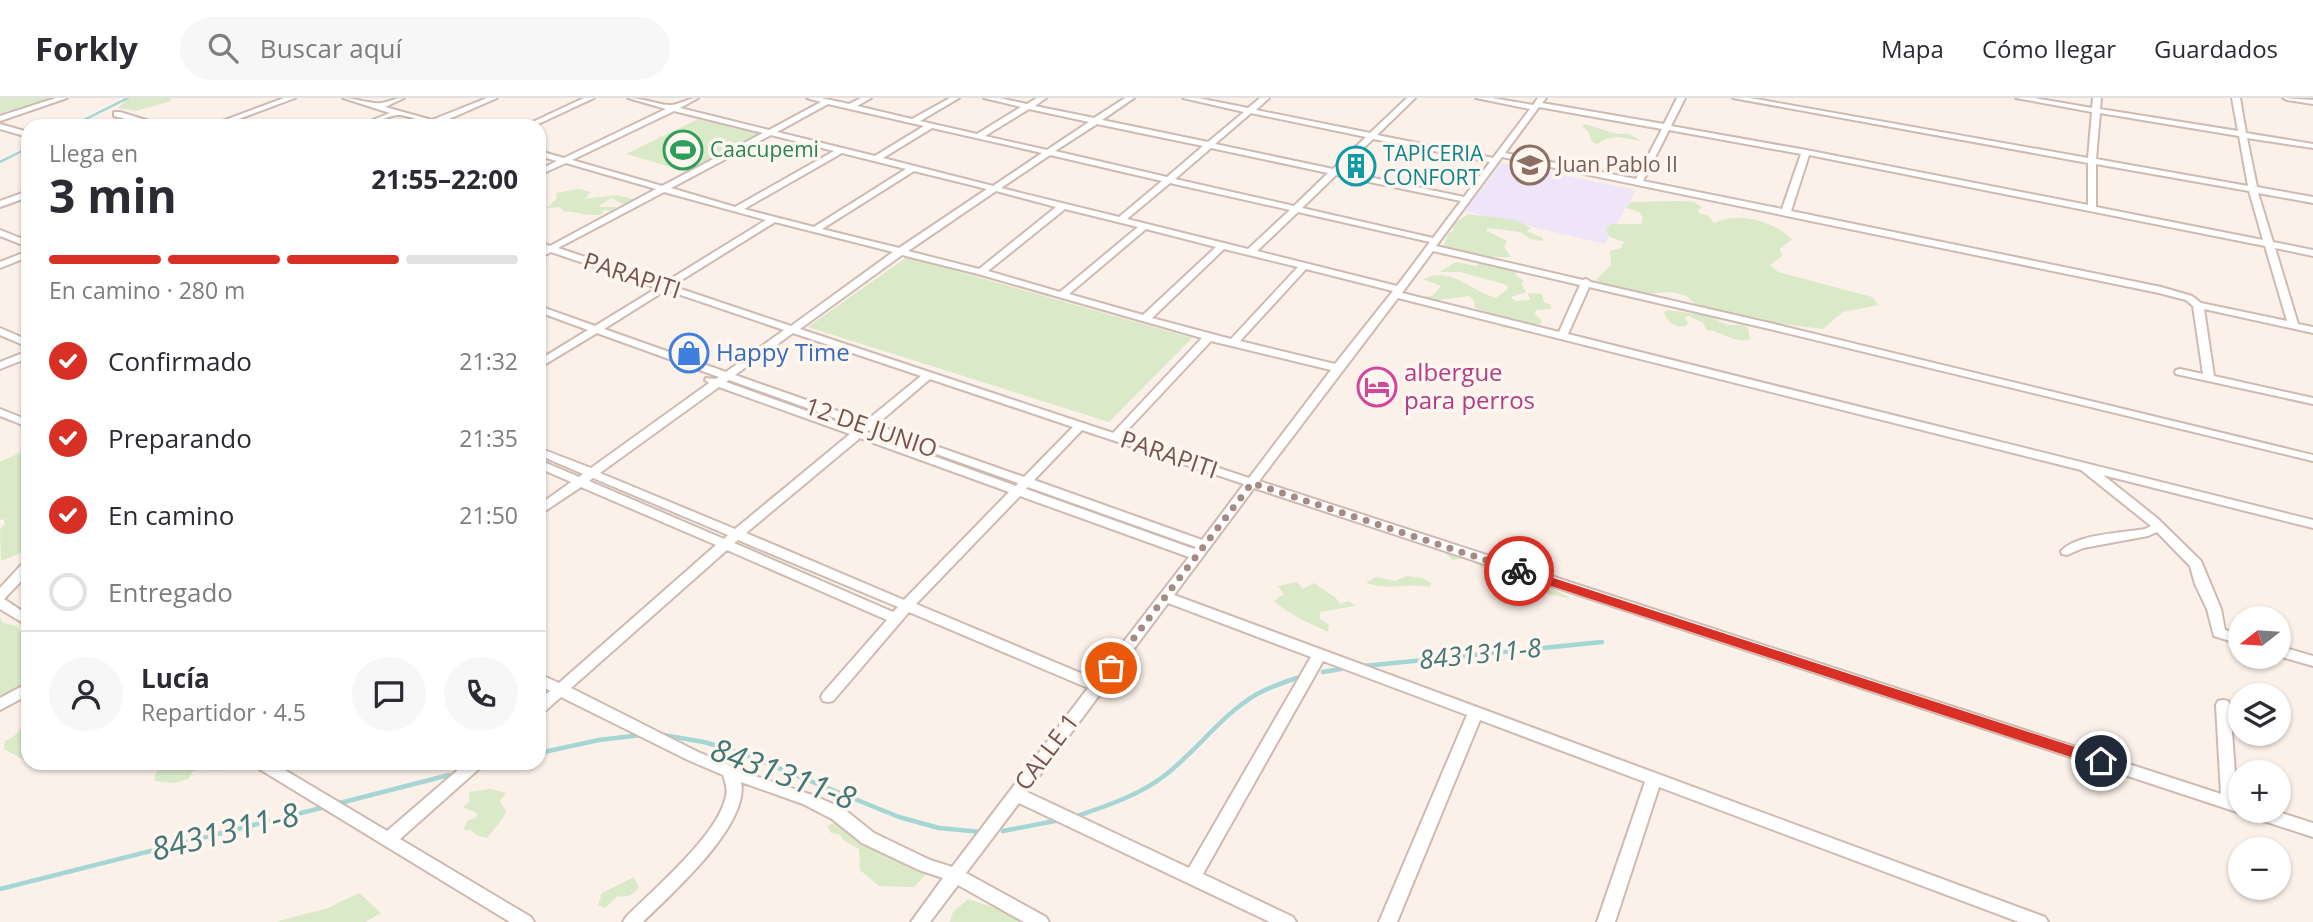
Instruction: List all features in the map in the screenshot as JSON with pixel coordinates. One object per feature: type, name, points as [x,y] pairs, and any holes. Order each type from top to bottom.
[{"type":"street","points":[[0,119],[63,98]]},
{"type":"street","points":[[232,119],[291,98]]},
{"type":"street","points":[[347,98],[418,119]]},
{"type":"street","points":[[377,107],[400,98]]},
{"type":"street","points":[[443,119],[493,98]]},
{"type":"street","points":[[544,119],[590,98]]},
{"type":"street","points":[[632,98],[1251,252],[1563,335],[2313,524]]},
{"type":"street","points":[[546,170],[694,98]]},
{"type":"street","points":[[811,98],[1295,209],[1433,245],[2313,458]]},
{"type":"street","points":[[850,107],[867,98]]},
{"type":"street","points":[[914,121],[955,98]]},
{"type":"street","points":[[988,98],[1035,102]]},
{"type":"street","points":[[1013,98],[1466,200]]},
{"type":"street","points":[[546,506],[720,379],[794,330],[993,188],[1130,98]]},
{"type":"street","points":[[1187,98],[1371,136],[1786,212],[2161,290],[2189,298],[2198,305],[2313,330]]},
{"type":"street","points":[[1121,220],[1265,98]]},
{"type":"street","points":[[1251,252],[1411,98]]},
{"type":"street","points":[[1480,98],[1538,103],[1806,152],[2313,253]]},
{"type":"street","points":[[1638,183],[1681,98]]},
{"type":"street","points":[[1737,98],[2313,199]]},
{"type":"street","points":[[1755,98],[1902,126]]},
{"type":"street","points":[[2020,98],[2313,146]]},
{"type":"street","points":[[2092,210],[2092,159],[2097,98]]},
{"type":"street","points":[[2236,98],[2267,245],[2293,325]]},
{"type":"street","points":[[2287,98],[2313,102]]},
{"type":"street","points":[[549,248],[664,190],[827,102]]},
{"type":"street","points":[[979,136],[1035,102]]},
{"type":"street","name":"CALLE 1","points":[[920,922],[1538,103]]},
{"type":"street","points":[[380,119],[396,113]]},
{"type":"street","points":[[117,114],[135,119]]},
{"type":"street","points":[[876,159],[932,125]]},
{"type":"street","points":[[0,126],[21,133]]},
{"type":"street","points":[[736,210],[842,150]]},
{"type":"street","points":[[1786,212],[1806,152]]},
{"type":"street","points":[[546,155],[736,210],[981,272],[1209,337],[1338,368]]},
{"type":"street","points":[[815,230],[913,168]]},
{"type":"street","points":[[0,204],[21,196]]},
{"type":"street","points":[[981,272],[1064,205]]},
{"type":"street","points":[[546,361],[774,219]]},
{"type":"street","points":[[1062,295],[1145,226]]},
{"type":"street","points":[[0,233],[21,241]]},
{"type":"street","points":[[1145,319],[1223,245]]},
{"type":"street","name":"PARAPITI","points":[[549,248],[1252,483],[2228,803]]},
{"type":"street","points":[[0,265],[21,257]]},
{"type":"street","points":[[1233,343],[1304,266]]},
{"type":"street","points":[[1563,335],[1586,282]]},
{"type":"street","points":[[2198,305],[2209,378]]},
{"type":"street","name":"12 DE JUNIO","points":[[546,312],[592,332],[720,379],[1200,550]]},
{"type":"street","name":"12 DE JUNIO","points":[[546,318],[592,332]]},
{"type":"street","points":[[0,331],[21,340]]},
{"type":"street","points":[[14,337],[21,334]]},
{"type":"street","points":[[1115,437],[1209,337]]},
{"type":"street","points":[[0,366],[21,357]]},
{"type":"street","points":[[2179,372],[2313,401]]},
{"type":"street","points":[[546,702],[732,539],[929,375]]},
{"type":"street","points":[[0,412],[21,421]]},
{"type":"street","points":[[828,697],[907,605],[1019,486],[1080,426]]},
{"type":"street","points":[[546,454],[732,539],[895,618]]},
{"type":"street","points":[[2081,464],[2158,527],[2196,564],[2214,610],[2219,633],[2228,636]]},
{"type":"street","points":[[546,467],[907,605],[1097,686]]},
{"type":"street","points":[[2067,551],[2080,544],[2148,532],[2158,527]]},
{"type":"street","points":[[0,596],[21,574]]},
{"type":"street","points":[[1166,597],[2039,922]]},
{"type":"street","points":[[0,603],[21,616]]},
{"type":"street","points":[[1192,878],[1320,654]]},
{"type":"street","points":[[2291,655],[2313,661]]},
{"type":"street","points":[[546,682],[692,756],[809,800],[838,814],[868,838],[925,865],[955,875],[1040,922]]},
{"type":"street","points":[[0,705],[21,692]]},
{"type":"street","points":[[2223,705],[2229,760]]},
{"type":"street","points":[[1388,922],[1476,712]]},
{"type":"street","points":[[273,770],[525,922]]},
{"type":"street","points":[[388,840],[468,770]]},
{"type":"street","points":[[632,922],[708,843],[724,822],[735,796],[730,772]]},
{"type":"street","points":[[1606,922],[1654,779]]},
{"type":"street","points":[[1016,794],[1287,922]]},
{"type":"street","points":[[2289,823],[2313,831]]},
{"type":"shaded area","points":[[1501,163],[1636,190],[1605,244],[1465,211]]},
{"type":"green space","points":[[0,98],[57,98],[13,113],[0,114]]},
{"type":"green space","points":[[128,98],[172,98],[171,101],[136,111],[118,108]]},
{"type":"green space","name":"Caacupemi","points":[[698,119],[760,134],[689,172],[626,154]]},
{"type":"green space","points":[[1585,124],[1617,134],[1629,134],[1642,141],[1617,137],[1597,144],[1592,142],[1588,131],[1582,126]]},
{"type":"green space","points":[[579,189],[591,192],[584,199],[616,195],[634,199],[625,205],[611,198],[598,207],[617,207],[612,211],[602,210],[604,214],[599,215],[563,211],[560,207],[547,208],[557,198],[556,193]]},
{"type":"green space","points":[[1630,202],[1694,202],[1702,207],[1697,212],[1708,216],[1714,223],[1744,218],[1775,227],[1792,239],[1780,249],[1782,256],[1770,265],[1778,272],[1872,297],[1879,305],[1843,312],[1823,329],[1772,323],[1757,317],[1742,318],[1695,304],[1687,296],[1672,292],[1642,294],[1596,280],[1611,265],[1610,251],[1621,248],[1624,242],[1610,237],[1606,229],[1612,224],[1641,224],[1643,218],[1639,212],[1626,208]]},
{"type":"green space","points":[[1468,214],[1516,220],[1531,228],[1527,231],[1543,238],[1543,241],[1530,239],[1521,232],[1487,228],[1487,231],[1507,241],[1504,247],[1511,257],[1475,257],[1443,248],[1448,234],[1454,230],[1451,226]]},
{"type":"green space","points":[[907,257],[1192,338],[1109,422],[808,327]]},
{"type":"green space","points":[[1486,261],[1520,270],[1515,275],[1524,281],[1521,284],[1526,292],[1511,297],[1515,301],[1530,300],[1528,293],[1542,294],[1544,302],[1551,305],[1551,309],[1536,310],[1535,314],[1542,321],[1540,324],[1504,328],[1484,315],[1487,312],[1475,308],[1474,300],[1469,296],[1429,301],[1425,297],[1432,296],[1441,286],[1423,279],[1443,276],[1452,277],[1496,298],[1508,289],[1507,285],[1460,272],[1439,272],[1456,262],[1476,266]]},
{"type":"green space","points":[[1668,310],[1709,316],[1727,325],[1743,325],[1748,328],[1750,339],[1734,339],[1707,330],[1703,323],[1689,316],[1684,318],[1688,322],[1687,326],[1676,325],[1665,316],[1664,312]]},
{"type":"green space","points":[[21,452],[21,553],[1,561],[0,530],[5,523],[4,519],[0,520],[0,462]]},
{"type":"green space","points":[[1444,553],[1458,556],[1465,558],[1453,560]]},
{"type":"green space","points":[[1467,559],[1527,578],[1571,599],[1548,594],[1529,581],[1523,585],[1515,579],[1490,572]]},
{"type":"green space","points":[[1407,576],[1423,578],[1431,583],[1430,587],[1366,583],[1376,577],[1395,581]]},
{"type":"green space","points":[[1297,582],[1303,589],[1314,583],[1336,598],[1340,604],[1349,601],[1355,606],[1320,612],[1320,619],[1329,625],[1328,632],[1293,615],[1274,601],[1284,594],[1278,586]]},
{"type":"green space","points":[[0,617],[3,623],[17,626],[21,632],[21,687],[0,700]]},
{"type":"green space","points":[[21,729],[21,758],[4,749],[5,741]]},
{"type":"green space","points":[[194,770],[188,779],[175,783],[154,781],[156,772]]},
{"type":"green space","points":[[491,789],[506,793],[500,801],[506,811],[500,821],[487,838],[478,836],[471,830],[463,830],[468,820],[476,818],[477,813],[463,807],[470,801],[469,792]]},
{"type":"green space","points":[[841,820],[927,873],[914,887],[879,886],[860,870],[859,849],[843,840],[841,835],[831,833],[827,826]]},
{"type":"green space","points":[[634,877],[639,887],[632,894],[618,896],[605,908],[598,905],[602,893]]},
{"type":"green space","points":[[359,893],[381,913],[365,922],[275,922],[328,908]]},
{"type":"green space","points":[[968,899],[1013,914],[1027,922],[950,922],[953,912]]},
{"type":"waterway","points":[[86,119],[128,98]]},
{"type":"waterway","points":[[0,162],[21,152]]},
{"type":"waterway","name":"8431311-8","points":[[1364,666],[1602,642]]},
{"type":"waterway","name":"8431311-8","points":[[1323,672],[1341,669]]},
{"type":"waterway","name":"8431311-8","points":[[1080,815],[1123,799],[1154,783],[1244,703],[1257,694],[1303,676]]},
{"type":"waterway","name":"8431311-8","points":[[546,751],[599,740],[641,735]]},
{"type":"waterway","name":"8431311-8","points":[[663,735],[704,742],[744,754],[899,817],[939,828],[981,832]]},
{"type":"waterway","name":"8431311-8","points":[[336,804],[449,775]]},
{"type":"waterway","name":"8431311-8","points":[[0,889],[325,807]]},
{"type":"waterway","name":"8431311-8","points":[[1003,831],[1060,820]]},
{"type":"way so far","points":[[1111,668],[1252,483],[1519,571]]},
{"type":"place","name":"Caacupemi","points":[[683,150]]},
{"type":"place","name":"Juan Pablo II","points":[[1530,165]]},
{"type":"place","name":"TAPICERIA CONFORT","points":[[1356,166]]},
{"type":"place","name":"Happy Time","points":[[689,353]]},
{"type":"place","name":"albergue para perros","points":[[1377,387]]},
{"type":"route","points":[[1519,571],[2101,761]]}]
